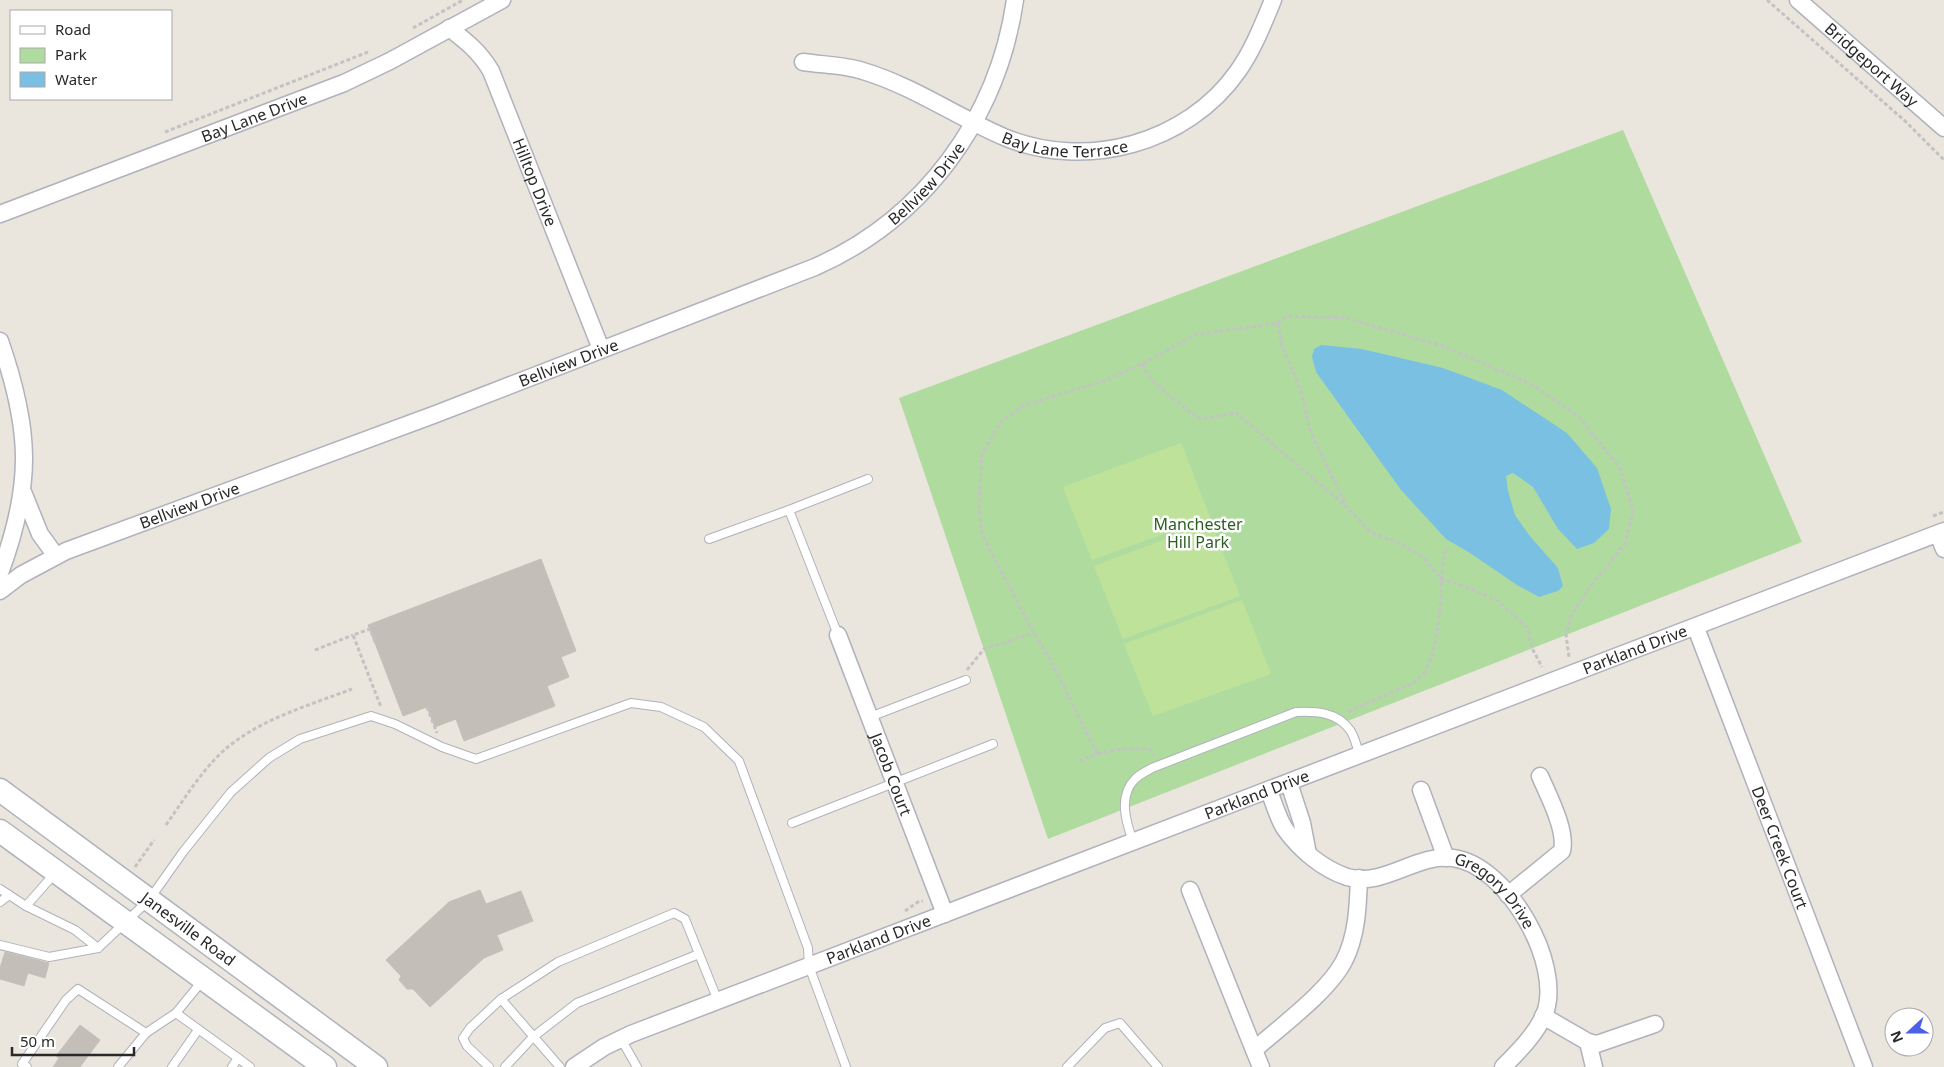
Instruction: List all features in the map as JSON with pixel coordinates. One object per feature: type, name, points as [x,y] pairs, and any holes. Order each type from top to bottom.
[{"type":"main road","name":"Janesville Road","points":[[0,790],[376,1067]]},
{"type":"main road","name":"Janesville Road","points":[[0,831],[325,1067]]},
{"type":"street","name":"Bellview Drive","points":[[0,591],[21,575],[56,556],[436,414],[814,267],[847,252],[895,218],[922,194],[942,171],[974,123],[992,86],[1004,53],[1015,0]]},
{"type":"street","name":"Bay Lane Terrace","points":[[804,62],[862,70],[1006,138],[1059,151],[1100,151],[1119,148],[1156,136],[1188,119],[1227,85],[1249,54],[1273,0]]},
{"type":"street","name":"Bridgeport Way","points":[[1798,0],[1944,128]]},
{"type":"street","name":"Bay Lane Drive","points":[[0,214],[344,83],[390,61],[494,2]]},
{"type":"street","name":"Hilltop Drive","points":[[449,28],[473,46],[485,60],[491,71],[601,349]]},
{"type":"street","points":[[0,341],[11,373],[23,430],[25,458],[22,492],[10,544],[0,573]]},
{"type":"street","points":[[22,492],[40,534],[56,556]]},
{"type":"street","points":[[1941,532],[1944,549]]},
{"type":"street","name":"Parkland Drive","points":[[574,1067],[604,1047],[621,1039],[718,1001],[1696,628],[1941,532]]},
{"type":"street","name":"Deer Creek Court","points":[[1696,628],[1864,1067]]},
{"type":"street","name":"Jacob Court","points":[[838,635],[945,914]]},
{"type":"street","points":[[1508,895],[1562,851],[1564,844],[1562,833],[1540,776]]},
{"type":"street","points":[[1289,783],[1302,823],[1308,854]]},
{"type":"street","points":[[1421,790],[1446,858]]},
{"type":"street","name":"Gregory Drive","points":[[1269,791],[1284,828],[1308,854],[1332,870],[1348,877],[1379,877],[1431,858],[1446,858],[1460,859],[1480,867],[1497,881],[1528,925],[1544,959],[1548,986],[1548,999],[1539,1025],[1503,1067]]},
{"type":"street","points":[[1254,1050],[1327,986],[1344,961],[1353,934],[1358,909],[1359,878]]},
{"type":"street","points":[[1190,890],[1261,1067]]},
{"type":"street","points":[[1543,1016],[1588,1042],[1597,1044],[1655,1024]]},
{"type":"street","points":[[1588,1042],[1590,1064]]},
{"type":"lane","points":[[709,539],[868,479]]},
{"type":"lane","points":[[790,510],[838,635]]},
{"type":"lane","points":[[870,717],[966,680]]},
{"type":"lane","points":[[0,945],[49,957],[98,948],[149,900],[183,852],[231,792],[268,758],[300,739],[371,716],[394,724],[442,747],[476,759],[631,703],[661,707],[704,727],[739,761],[808,948],[809,966],[846,1067]]},
{"type":"lane","points":[[1133,842],[1125,809],[1126,794],[1136,779],[1158,766],[1296,712],[1317,711],[1336,717],[1350,730],[1360,756]]},
{"type":"lane","points":[[792,823],[993,744]]},
{"type":"lane","points":[[26,906],[56,872]]},
{"type":"lane","points":[[0,889],[26,906],[75,930],[98,948]]},
{"type":"lane","points":[[0,902],[9,895]]},
{"type":"lane","points":[[489,1067],[467,1046],[463,1038],[470,1028],[501,999],[558,962],[674,913],[685,919],[718,1001]]},
{"type":"lane","points":[[505,1067],[533,1037],[577,1003],[699,954]]},
{"type":"lane","points":[[118,1067],[146,1033],[176,1013],[204,978]]},
{"type":"lane","points":[[26,1067],[22,1064],[66,1000],[78,989],[146,1033]]},
{"type":"lane","points":[[501,999],[560,1067]]},
{"type":"lane","points":[[176,1013],[250,1067]]},
{"type":"lane","points":[[1067,1067],[1105,1028],[1120,1023],[1158,1067]]},
{"type":"lane","points":[[172,1067],[198,1030]]},
{"type":"lane","points":[[621,1039],[636,1067]]},
{"type":"lane","points":[[232,1067],[238,1058]]},
{"type":"path","points":[[406,32],[463,0]]},
{"type":"path","points":[[1766,0],[1905,121],[1944,160]]},
{"type":"path","points":[[157,135],[375,49]]},
{"type":"path","points":[[1097,753],[1051,661],[982,535],[979,506],[982,452],[1001,422],[1024,405],[1101,382],[1142,364],[1195,335],[1278,323],[1286,316],[1346,318],[1443,346],[1531,384],[1578,417],[1620,468],[1633,510],[1625,544],[1589,588],[1570,618],[1566,636],[1569,657]]},
{"type":"path","points":[[1278,323],[1282,346],[1301,391],[1310,431],[1346,506]]},
{"type":"path","points":[[1142,364],[1144,371],[1168,394],[1200,419],[1236,413],[1346,506],[1370,532],[1399,542],[1424,559],[1441,580],[1464,586],[1498,601],[1527,627],[1532,648],[1542,667]]},
{"type":"path","points":[[1336,717],[1413,683],[1424,673],[1432,656],[1437,634],[1441,580],[1446,547]]},
{"type":"path","points":[[315,650],[370,629],[375,642]]},
{"type":"path","points":[[966,680],[967,671],[984,649],[1034,633]]},
{"type":"path","points":[[353,635],[381,707]]},
{"type":"path","points":[[166,825],[203,773],[231,744],[266,722],[352,689]]},
{"type":"path","points":[[427,706],[438,734]]},
{"type":"path","points":[[1079,761],[1097,753],[1121,748],[1150,749],[1158,766]]},
{"type":"path","points":[[138,863],[154,840]]},
{"type":"green space","name":"Manchester Hill Park","points":[[1623,130],[1802,542],[1048,839],[899,398]]},
{"type":"green space","points":[[1181,443],[1210,517],[1092,560],[1063,487]]},
{"type":"green space","points":[[1211,522],[1240,596],[1123,639],[1094,566]]},
{"type":"green space","points":[[1242,600],[1271,674],[1153,716],[1124,644]]},
{"type":"water","points":[[1321,345],[1362,349],[1443,368],[1502,390],[1567,433],[1597,468],[1611,509],[1609,529],[1594,543],[1577,549],[1558,529],[1533,487],[1513,473],[1506,476],[1515,515],[1529,535],[1558,568],[1563,586],[1558,591],[1539,597],[1517,585],[1446,539],[1401,490],[1316,372],[1312,357],[1314,349]]},
{"type":"building","points":[[541,559],[576,651],[561,657],[569,677],[547,686],[555,706],[464,741],[456,719],[435,727],[427,707],[403,716],[368,625]]},
{"type":"building","points":[[480,890],[486,904],[521,891],[533,921],[497,935],[503,950],[484,958],[430,1007],[413,989],[407,989],[399,980],[401,976],[386,960],[449,902]]},
{"type":"building","points":[[5,952],[49,963],[45,978],[28,973],[24,986],[0,979],[0,968]]},
{"type":"building","points":[[80,1025],[100,1040],[80,1067],[53,1067],[59,1058],[56,1056]]}]
